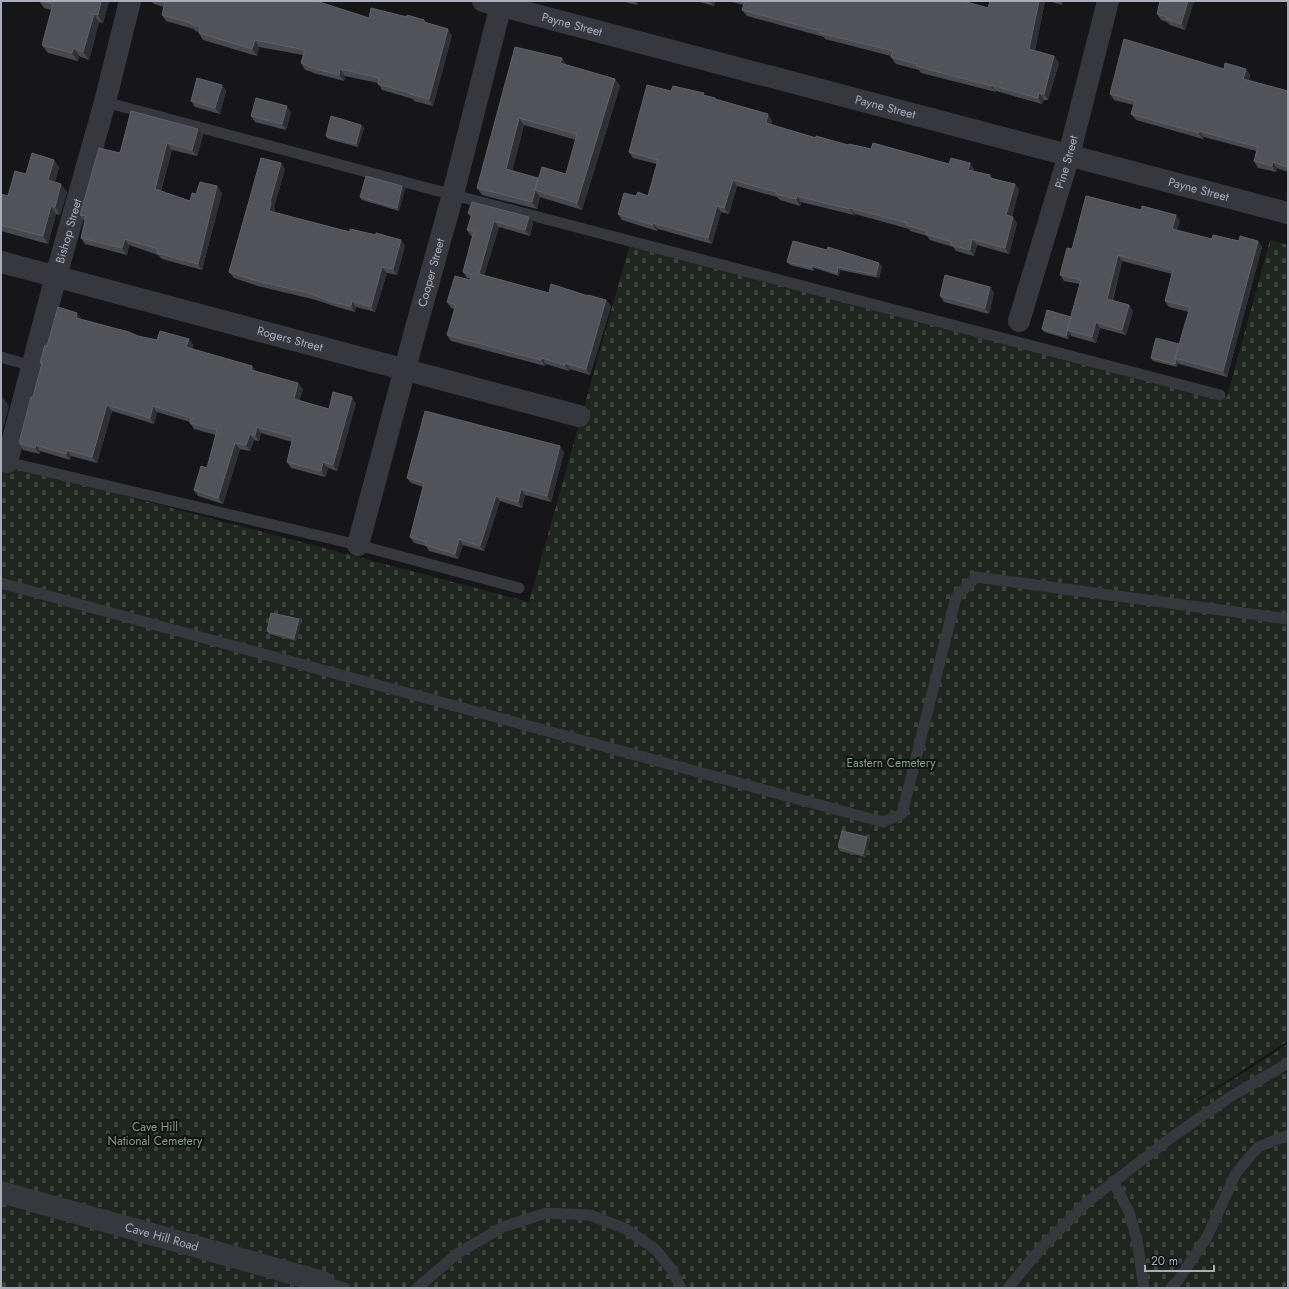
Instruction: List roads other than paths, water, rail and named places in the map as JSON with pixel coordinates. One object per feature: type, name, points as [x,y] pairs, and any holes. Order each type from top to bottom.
[{"type":"street","name":"Bishop Street","points":[[7,462],[56,276],[105,102],[130,1]]},
{"type":"street","name":"Pine Street","points":[[1020,321],[1069,155],[1108,1]]},
{"type":"street","name":"Payne Street","points":[[495,3],[1288,213]]},
{"type":"street","name":"Cooper Street","points":[[358,544],[453,194],[495,3]]},
{"type":"street","name":"Rogers Street","points":[[1,262],[579,416]]},
{"type":"street","name":"Cave Hill Road","points":[[1,1192],[323,1282]]},
{"type":"lane","points":[[105,102],[1220,395]]},
{"type":"lane","points":[[1015,342],[1020,321]]},
{"type":"lane","points":[[1,357],[32,366]]},
{"type":"lane","points":[[7,462],[358,544],[519,588]]},
{"type":"lane","points":[[1,583],[883,822],[902,814],[956,597],[976,577],[1288,619]]},
{"type":"lane","points":[[1008,1288],[1041,1248],[1086,1203],[1176,1134],[1230,1097],[1288,1063]]},
{"type":"lane","points":[[1171,1288],[1179,1279],[1207,1237],[1236,1173],[1258,1147],[1288,1137]]},
{"type":"lane","points":[[1113,1182],[1128,1212],[1137,1240],[1144,1288]]},
{"type":"lane","points":[[417,1288],[458,1253],[503,1227],[546,1213],[590,1214],[626,1229],[655,1249],[672,1270],[681,1288]]},
{"type":"lane","points":[[323,1282],[345,1288]]},
{"type":"park label","name":"Eastern Cemetery","points":[[891,763]]},
{"type":"park label","name":"Cave Hill National Cemetery","points":[[155,1134]]}]
